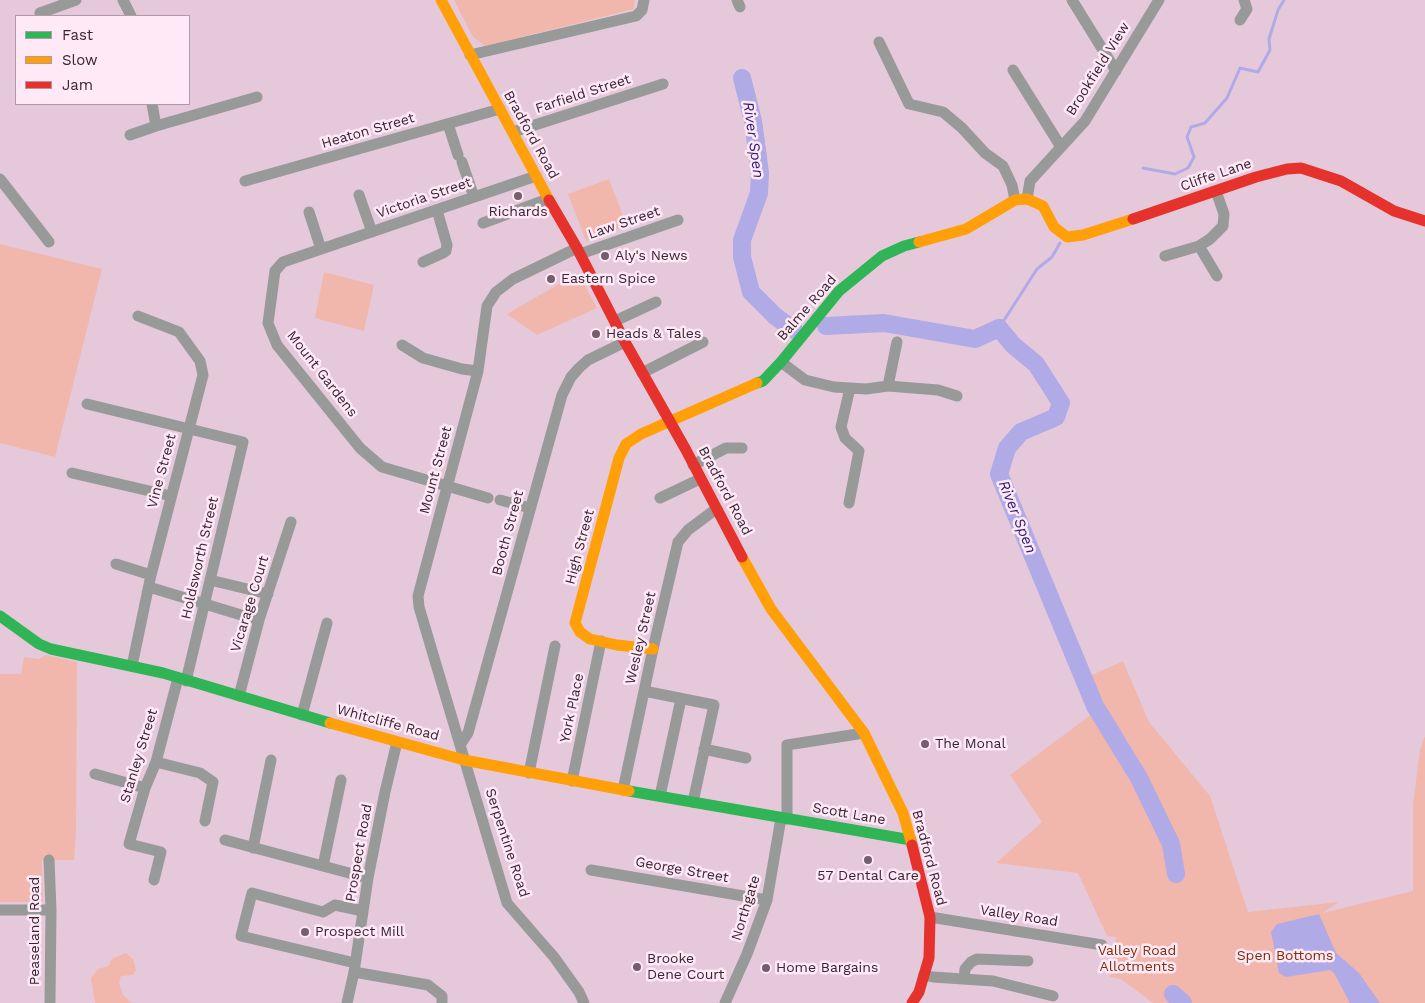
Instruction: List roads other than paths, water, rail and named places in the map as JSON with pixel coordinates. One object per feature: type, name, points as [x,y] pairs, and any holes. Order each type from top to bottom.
[{"type":"main road","name":"Bradford Road","points":[[441,0],[548,199],[579,251],[625,342],[670,420],[771,609],[864,733],[903,813],[930,917],[929,958],[917,1002]]},
{"type":"main road","name":"Cliffe Lane","points":[[1021,200],[1044,206],[1054,227],[1066,237],[1084,235],[1256,177],[1287,169],[1301,168],[1341,181],[1394,211],[1425,221]]},
{"type":"main road","name":"Balme Road","points":[[670,420],[763,381],[781,362],[839,290],[882,256],[904,246],[966,229],[1021,200]]},
{"type":"main road","name":"High Street","points":[[653,650],[590,639],[580,632],[575,624],[619,458],[626,444],[641,434],[670,420]]},
{"type":"main road","name":"Whitcliffe Road","points":[[0,616],[24,634],[45,646],[63,652],[132,666],[182,679],[464,760],[784,818]]},
{"type":"main road","name":"Scott Lane","points":[[784,818],[911,840]]},
{"type":"street","points":[[40,13],[76,0]]},
{"type":"street","points":[[123,0],[130,15]]},
{"type":"street","points":[[470,55],[636,16],[642,10],[644,0]]},
{"type":"street","points":[[1072,0],[1116,71]]},
{"type":"street","name":"Brookfield View","points":[[1021,200],[1030,181],[1086,121],[1159,0]]},
{"type":"street","points":[[1240,20],[1247,9],[1244,0]]},
{"type":"street","points":[[879,42],[908,104],[943,112],[962,128],[985,153],[1003,166],[1021,200]]},
{"type":"street","points":[[1013,70],[1062,147]]},
{"type":"street","name":"Farfield Street","points":[[513,132],[663,84]]},
{"type":"street","points":[[130,135],[257,97]]},
{"type":"street","points":[[152,105],[156,126]]},
{"type":"street","name":"Heaton Street","points":[[244,181],[500,109]]},
{"type":"street","points":[[448,124],[474,197]]},
{"type":"street","name":"Victoria Street","points":[[321,249],[536,176]]},
{"type":"street","points":[[0,178],[50,242]]},
{"type":"street","points":[[1164,256],[1199,246],[1210,239],[1223,226],[1224,214],[1216,191]]},
{"type":"street","points":[[359,195],[372,232]]},
{"type":"street","points":[[483,224],[548,199]]},
{"type":"street","points":[[423,262],[446,251],[437,210]]},
{"type":"street","points":[[309,212],[321,249]]},
{"type":"street","name":"Law Street","points":[[579,251],[678,220]]},
{"type":"street","points":[[1199,246],[1217,276]]},
{"type":"street","name":"Mount Gardens","points":[[321,249],[283,262],[275,271],[268,323],[278,346],[360,448],[382,467],[488,498]]},
{"type":"street","name":"Mount Street","points":[[460,744],[419,607],[418,596],[478,371],[487,306],[496,292],[512,279],[579,251]]},
{"type":"street","points":[[615,321],[656,302]]},
{"type":"street","name":"Vine Street","points":[[132,666],[151,575],[203,374],[200,361],[179,332],[138,316]]},
{"type":"street","name":"Booth Street","points":[[460,744],[468,733],[562,395],[571,377],[588,360],[625,342]]},
{"type":"street","points":[[642,373],[703,342]]},
{"type":"street","points":[[888,386],[897,342]]},
{"type":"street","points":[[402,345],[423,358],[462,369],[478,371]]},
{"type":"street","points":[[781,362],[805,380],[834,386],[866,389],[888,386],[938,390],[957,396]]},
{"type":"street","points":[[849,503],[859,451],[846,438],[841,427],[850,388]]},
{"type":"street","points":[[87,404],[188,428]]},
{"type":"street","name":"Holdsworth Street","points":[[182,679],[204,604],[243,442],[188,428]]},
{"type":"street","points":[[693,465],[726,448],[742,448]]},
{"type":"street","points":[[72,473],[171,496]]},
{"type":"street","points":[[660,498],[700,478]]},
{"type":"street","points":[[500,500],[530,508]]},
{"type":"street","name":"Wesley Street","points":[[623,790],[678,542],[688,530],[716,509]]},
{"type":"street","name":"Vicarage Court","points":[[239,696],[291,522]]},
{"type":"street","points":[[116,564],[151,575]]},
{"type":"street","points":[[210,580],[268,594]]},
{"type":"street","points":[[149,587],[251,618]]},
{"type":"street","points":[[302,715],[327,623]]},
{"type":"street","name":"York Place","points":[[572,781],[602,641]]},
{"type":"street","points":[[529,773],[555,646]]},
{"type":"street","name":"Stanley Street","points":[[154,880],[161,852],[129,844],[145,788],[156,762],[182,679]]},
{"type":"street","points":[[644,691],[714,705],[693,802]]},
{"type":"street","points":[[660,796],[681,699]]},
{"type":"street","name":"Northgate","points":[[724,1003],[747,954],[768,900],[784,818],[787,745],[864,733]]},
{"type":"street","name":"Prospect Road","points":[[347,1003],[368,878],[385,792],[398,742]]},
{"type":"street","points":[[460,744],[464,760]]},
{"type":"street","points":[[704,749],[746,758]]},
{"type":"street","points":[[253,848],[271,760]]},
{"type":"street","name":"Serpentine Road","points":[[464,760],[507,903],[554,957],[579,992],[584,1003]]},
{"type":"street","points":[[156,762],[200,773],[213,782],[205,821]]},
{"type":"street","points":[[95,774],[145,788]]},
{"type":"street","points":[[322,866],[341,780]]},
{"type":"street","points":[[225,840],[368,878]]},
{"type":"street","name":"Peaseland Road","points":[[49,860],[51,910],[50,1003]]},
{"type":"street","name":"George Street","points":[[591,870],[768,900]]},
{"type":"street","points":[[363,911],[335,904],[322,912],[252,893],[241,936],[428,985],[442,996],[442,1003]]},
{"type":"street","points":[[0,910],[51,910]]},
{"type":"street","name":"Valley Road","points":[[930,917],[1102,945]]},
{"type":"street","points":[[964,979],[965,969],[971,962],[977,959],[1028,961]]},
{"type":"street","points":[[924,975],[993,981],[1053,996]]},
{"type":"waterway","points":[[1143,168],[1175,174],[1188,168],[1194,157],[1187,137],[1191,127],[1205,123],[1227,98],[1240,68],[1258,72],[1270,50],[1269,39],[1278,10],[1284,0]]},
{"type":"waterway","name":"River Spen","points":[[742,78],[753,121],[760,173],[759,193],[742,240],[742,257],[751,292],[775,316],[794,330]]},
{"type":"waterway","points":[[999,328],[1037,269],[1052,257],[1060,243]]},
{"type":"waterway","name":"River Spen","points":[[826,326],[884,323],[975,339],[999,328],[1013,345],[1036,364],[1061,403],[1056,417],[1021,432],[1007,448],[999,474],[1095,706],[1139,778],[1171,844],[1176,874]]},
{"type":"waterway","name":"River Spen","points":[[1173,994],[1183,1003]]},
{"type":"place","name":"Richards","points":[[518,196]]},
{"type":"place","name":"Aly's News","points":[[605,256]]},
{"type":"place","name":"Eastern Spice","points":[[551,279]]},
{"type":"place","name":"Heads & Tales","points":[[596,334]]},
{"type":"place","name":"The Monal","points":[[925,744]]},
{"type":"place","name":"57 Dental Care","points":[[868,860]]},
{"type":"place","name":"Prospect Mill","points":[[305,932]]},
{"type":"place","name":"Brooke Dene Court","points":[[637,967]]},
{"type":"place","name":"Home Bargains","points":[[766,968]]},
{"type":"park label","name":"Spen Bottoms","points":[[1285,956]]},
{"type":"park label","name":"Valley Road Allotments","points":[[1137,960]]}]
